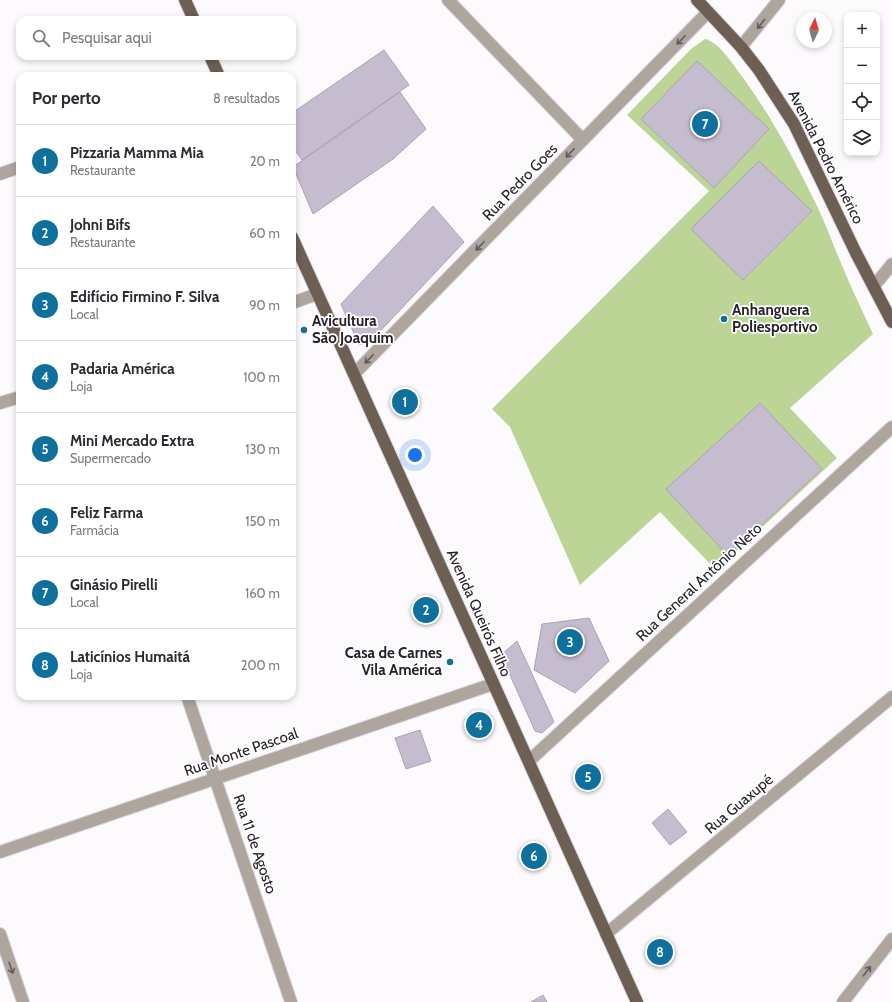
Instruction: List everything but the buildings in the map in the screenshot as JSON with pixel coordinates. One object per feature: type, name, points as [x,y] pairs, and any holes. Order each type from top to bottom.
[{"type":"main road","points":[[186,0],[192,16]]},
{"type":"main road","name":"Avenida Pedro Américo","points":[[697,0],[741,47],[759,70],[794,124],[856,253],[892,322]]},
{"type":"main road","points":[[212,60],[217,72]]},
{"type":"main road","name":"Avenida Queirós Filho","points":[[296,246],[637,1002]]},
{"type":"street","points":[[448,0],[584,140]]},
{"type":"street","points":[[741,47],[779,0]]},
{"type":"street","name":"Rua Pedro Goes","points":[[354,374],[708,12]]},
{"type":"street","points":[[0,174],[16,168]]},
{"type":"street","points":[[874,286],[892,264]]},
{"type":"street","points":[[296,302],[317,294]]},
{"type":"street","points":[[0,403],[16,398]]},
{"type":"street","name":"Rua General Antônio Neto","points":[[528,761],[892,427]]},
{"type":"street","name":"Rua Monte Pascoal","points":[[0,852],[493,684]]},
{"type":"street","name":"Rua Guaxupé","points":[[606,934],[892,698]]},
{"type":"street","name":"Rua 11 de Agosto","points":[[188,700],[291,1002]]},
{"type":"street","points":[[0,934],[23,1002]]},
{"type":"street","points":[[843,1002],[892,939]]},
{"type":"green space","name":"Anhanguera Poliesportivo","points":[[705,39],[715,44],[729,59],[751,89],[780,135],[817,205],[846,276],[873,334],[790,408],[837,458],[716,570],[660,512],[580,585],[510,427],[492,409],[709,191],[627,115],[691,49]]},
{"type":"place","name":"Ginásio Pirelli","points":[[705,124]]},
{"type":"place","name":"Anhanguera Poliesportivo","points":[[724,319]]},
{"type":"place","name":"Avicultura São Joaquim","points":[[304,330]]},
{"type":"place","name":"Pizzaria Mamma Mia","points":[[405,402]]},
{"type":"place","name":"Johni Bifs","points":[[426,610]]},
{"type":"place","name":"Edifício Firmino F. Silva","points":[[570,642]]},
{"type":"place","name":"Casa de Carnes Vila América","points":[[450,662]]},
{"type":"place","name":"Padaria América","points":[[479,725]]},
{"type":"place","name":"Mini Mercado Extra","points":[[588,777]]},
{"type":"place","name":"Feliz Farma","points":[[534,856]]},
{"type":"place","name":"Laticínios Humaitá","points":[[660,952]]}]
